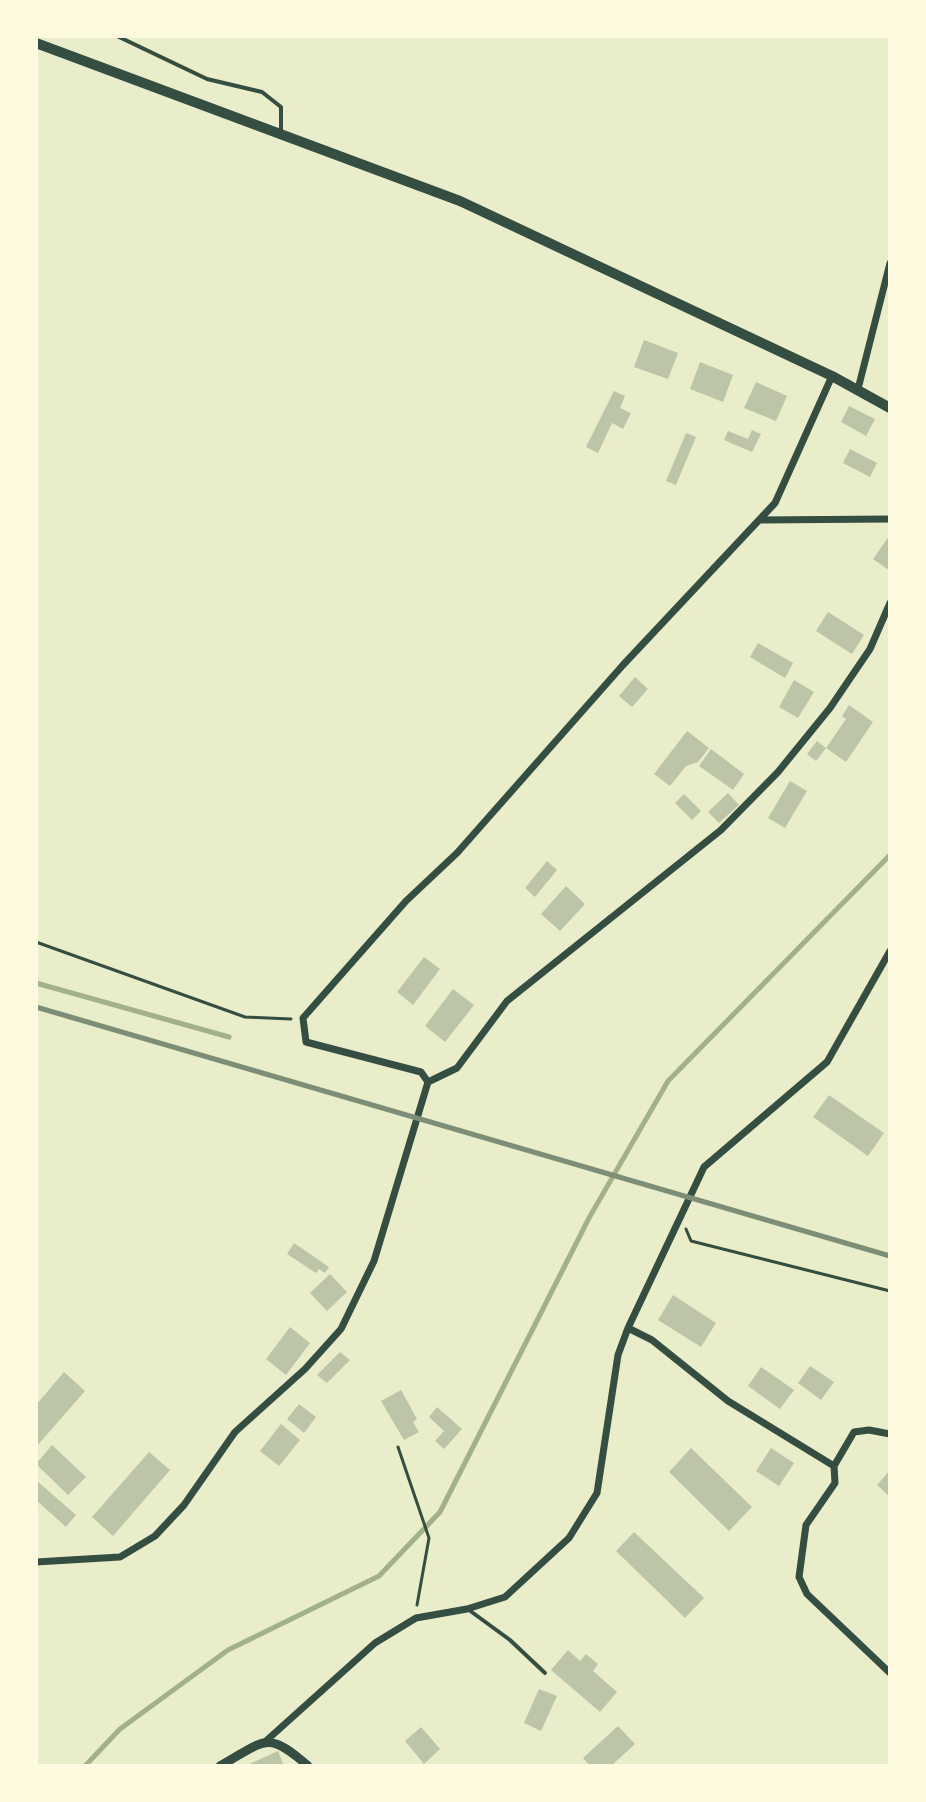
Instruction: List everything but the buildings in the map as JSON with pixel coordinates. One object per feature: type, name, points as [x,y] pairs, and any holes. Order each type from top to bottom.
[{"type":"main road","points":[[36,43],[460,201],[832,376],[890,408]]},
{"type":"street","points":[[858,389],[890,263]]},
{"type":"street","points":[[428,1082],[421,1072],[306,1042],[303,1018],[406,901],[457,853],[623,665],[775,503],[832,376]]},
{"type":"street","points":[[760,520],[890,519]]},
{"type":"street","points":[[36,1562],[120,1557],[155,1536],[184,1505],[235,1432],[305,1369],[341,1329],[374,1261],[428,1082],[457,1068],[507,1001],[731,820],[778,772],[830,708],[870,649],[890,603]]},
{"type":"street","points":[[220,1766],[267,1740],[375,1643],[416,1618],[467,1609],[505,1597],[569,1538],[597,1493],[618,1355],[704,1167],[827,1062],[890,951]]},
{"type":"street","points":[[628,1328],[652,1340],[728,1401],[834,1466]]},
{"type":"street","points":[[890,1434],[869,1430],[854,1432],[834,1466],[835,1483],[806,1525],[799,1577],[807,1594],[890,1673]]},
{"type":"street","points":[[267,1740],[281,1743],[308,1766]]},
{"type":"lane","points":[[117,36],[207,79],[262,92],[281,107],[281,133]]},
{"type":"lane","points":[[467,1609],[510,1640],[545,1673]]},
{"type":"path","points":[[36,942],[245,1017],[303,1018]]},
{"type":"path","points":[[680,1215],[691,1241],[890,1291]]},
{"type":"path","points":[[398,1447],[427,1532],[416,1618]]},
{"type":"waterway","points":[[85,1766],[120,1729],[228,1650],[379,1576],[440,1512],[589,1218],[668,1081],[890,855]]},
{"type":"waterway","points":[[36,983],[229,1037]]},
{"type":"railway","points":[[36,1007],[890,1256]]}]
